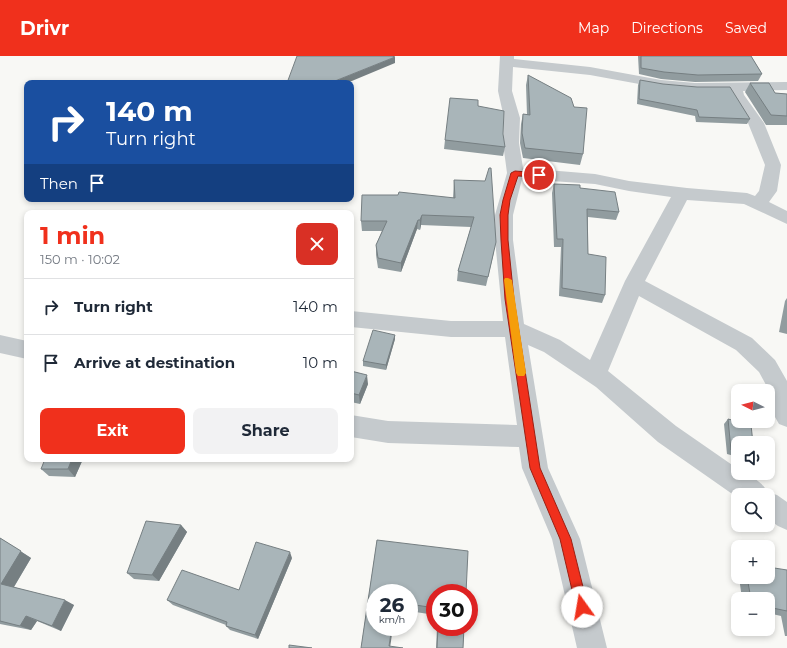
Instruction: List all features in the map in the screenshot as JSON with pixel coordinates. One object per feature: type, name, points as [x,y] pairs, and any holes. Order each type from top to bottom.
[{"type":"street","points":[[592,648],[566,539],[535,468],[529,436],[510,299],[504,240],[504,215],[515,173],[512,143],[512,118],[506,91],[507,59],[590,71],[661,84],[695,87],[787,86]]},
{"type":"street","points":[[735,86],[737,96],[756,123],[773,165],[768,191],[760,204]]},
{"type":"street","points":[[515,173],[595,179],[629,186],[682,193],[747,199],[787,218]]},
{"type":"street","points":[[595,375],[634,284],[682,193]]},
{"type":"street","points":[[634,284],[744,344],[767,366],[783,395],[787,417]]},
{"type":"street","points":[[354,319],[451,329],[514,329],[552,346],[604,380],[667,434],[745,488]]},
{"type":"street","points":[[0,344],[24,349]]},
{"type":"street","points":[[354,426],[388,432],[529,436]]},
{"type":"street","points":[[775,509],[787,518]]},
{"type":"building","points":[[297,56],[395,57],[338,80],[288,80]]},
{"type":"building","points":[[641,56],[751,56],[762,74],[698,75],[664,72],[641,68]]},
{"type":"building","points":[[528,75],[571,98],[574,107],[587,108],[583,154],[525,148],[522,133],[523,114],[530,115]]},
{"type":"building","points":[[640,80],[697,87],[730,87],[750,119],[699,117],[697,110],[639,99]]},
{"type":"building","points":[[750,83],[769,83],[775,93],[787,94],[787,116],[771,115]]},
{"type":"building","points":[[450,98],[478,100],[478,106],[504,111],[503,134],[505,147],[445,140]]},
{"type":"building","points":[[489,168],[491,168],[496,242],[488,277],[458,271],[474,217],[422,215],[420,220],[418,220],[401,263],[378,258],[376,245],[387,221],[361,221],[362,195],[398,195],[399,192],[455,198],[454,180],[485,181]]},
{"type":"building","points":[[554,184],[580,185],[580,188],[615,192],[619,212],[587,209],[588,254],[606,257],[605,295],[562,288],[563,239],[557,239]]},
{"type":"building","points":[[373,330],[395,335],[386,365],[363,361]]},
{"type":"building","points":[[354,372],[367,375],[359,395],[354,394]]},
{"type":"building","points":[[728,419],[731,420],[731,428],[751,428],[752,436],[731,436],[731,450]]},
{"type":"building","points":[[44,462],[71,462],[68,469],[41,469]]},
{"type":"building","points":[[146,521],[181,525],[152,575],[127,573]]},
{"type":"building","points":[[0,538],[21,551],[1,584],[65,600],[52,626],[26,616],[20,626],[0,621]]},
{"type":"building","points":[[377,540],[468,551],[466,584],[426,584],[426,607],[418,605],[418,584],[370,584]]},
{"type":"building","points":[[256,542],[290,552],[255,635],[226,626],[227,622],[167,600],[182,570],[239,590]]},
{"type":"building","points":[[775,568],[787,570],[787,611],[775,608],[775,592],[750,592],[748,584],[775,584]]},
{"type":"building","points":[[366,614],[366,636],[391,636],[389,646],[403,648],[361,648]]},
{"type":"building","points":[[438,636],[464,636],[463,648],[437,648]]},
{"type":"building","points":[[289,645],[312,648],[289,648]]},
{"type":"slow traffic","points":[[508,280],[521,373]]},
{"type":"route","points":[[539,175],[515,173],[504,215],[504,240],[510,299],[529,436],[535,468],[566,539],[582,607]]}]
